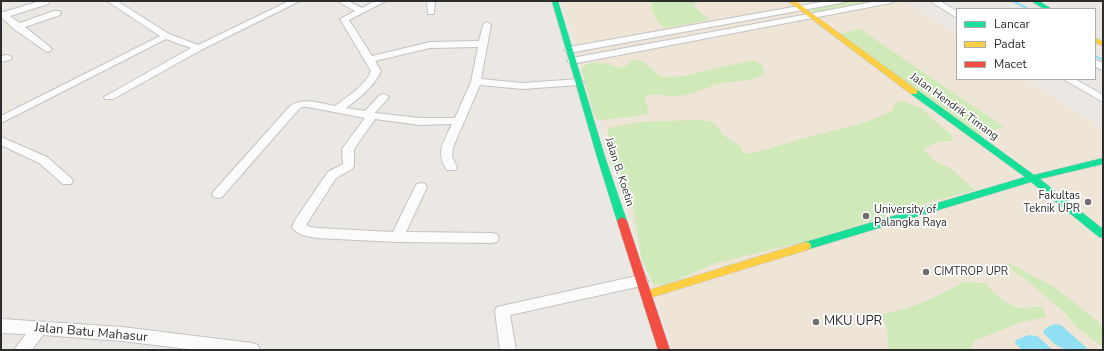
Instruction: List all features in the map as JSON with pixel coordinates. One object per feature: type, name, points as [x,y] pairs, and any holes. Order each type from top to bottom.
[{"type":"street","points":[[111,1],[166,36],[198,48]]},
{"type":"street","points":[[109,97],[198,48],[265,14],[296,1]]},
{"type":"street","points":[[341,1],[360,10]]},
{"type":"street","points":[[338,109],[373,77],[375,68],[344,21],[345,17],[382,1]]},
{"type":"street","points":[[431,1],[431,12]]},
{"type":"street","name":"Jalan B. Koetin","points":[[555,1],[572,61],[664,350]]},
{"type":"street","name":"Jalan Hendrik Timang","points":[[791,1],[1032,178],[1103,234]]},
{"type":"street","points":[[569,50],[840,1]]},
{"type":"street","points":[[572,61],[756,25],[891,1]]},
{"type":"street","points":[[934,1],[956,13]]},
{"type":"street","points":[[3,15],[45,2]]},
{"type":"street","points":[[1030,2],[1046,8]]},
{"type":"street","points":[[17,27],[57,13]]},
{"type":"street","points":[[3,15],[47,49]]},
{"type":"street","points":[[746,18],[756,25]]},
{"type":"street","points":[[369,60],[486,34],[476,82],[445,153],[446,160],[451,167]]},
{"type":"street","points":[[1,120],[166,36]]},
{"type":"street","points":[[634,38],[642,47]]},
{"type":"street","points":[[1070,80],[1103,99]]},
{"type":"street","points":[[476,82],[522,86],[579,82]]},
{"type":"street","points":[[384,96],[369,115],[348,149],[348,166],[332,175],[300,223],[299,227],[307,232],[317,233],[397,237],[492,238]]},
{"type":"street","points":[[218,194],[270,132],[296,106],[308,104],[369,115],[427,122],[458,121]]},
{"type":"street","points":[[1,111],[23,108]]},
{"type":"street","points":[[1,141],[43,160],[67,181]]},
{"type":"street","points":[[646,295],[1032,178],[1103,161]]},
{"type":"street","points":[[397,237],[421,187]]},
{"type":"street","points":[[508,350],[502,311],[641,281]]},
{"type":"street","name":"Jalan Batu Mahasur","points":[[1,326],[122,334],[252,350]]},
{"type":"street","points":[[22,350],[40,328]]},
{"type":"shaded area","name":"University of Palangka Raya","points":[[561,1],[904,1],[956,34],[956,80],[1027,80],[1103,129],[1103,350],[673,350]]},
{"type":"green space","points":[[653,1],[703,1],[693,5],[709,20],[664,28],[653,11]]},
{"type":"green space","points":[[852,1],[880,1],[816,13],[809,9]]},
{"type":"green space","points":[[860,29],[1004,127],[977,135],[839,34]]},
{"type":"green space","points":[[631,60],[642,61],[660,76],[669,77],[683,76],[753,60],[762,65],[765,73],[750,80],[722,83],[684,95],[649,95],[644,97],[649,112],[646,115],[601,120],[595,118],[581,69],[592,63],[606,64],[620,68],[627,65]]},
{"type":"green space","points":[[903,101],[921,108],[954,138],[951,141],[937,142],[923,149],[934,161],[950,168],[975,190],[927,203],[811,240],[716,263],[666,285],[654,285],[642,261],[633,209],[625,189],[610,163],[608,128],[641,122],[696,120],[710,121],[717,126],[723,135],[741,147],[744,154],[765,150],[869,121],[892,111],[896,104]]},
{"type":"green space","points":[[1007,262],[1056,288],[1103,326],[1103,347],[1075,326],[1066,314],[1024,278],[1012,270]]},
{"type":"green space","points":[[964,282],[985,283],[997,296],[1007,303],[1013,306],[1025,308],[1035,306],[1043,308],[1046,317],[1022,322],[974,341],[971,350],[888,350],[888,336],[883,314],[905,309],[935,297]]},
{"type":"water","points":[[1054,324],[1061,325],[1089,350],[1068,349],[1053,343],[1043,332],[1046,328]]},
{"type":"water","points":[[1028,335],[1037,336],[1053,350],[1022,350],[1015,343],[1016,340]]},
{"type":"waterway","points":[[1013,1],[1026,8]]},
{"type":"waterway","points":[[1096,56],[1103,60]]},
{"type":"traffic: fast","points":[[555,1],[601,157],[622,221]]},
{"type":"traffic: fast","points":[[1034,1],[1047,8]]},
{"type":"traffic: fast","points":[[914,92],[1032,178],[1103,234]]},
{"type":"traffic: fast","points":[[806,246],[1025,180],[1103,161]]},
{"type":"traffic: slow","points":[[791,1],[914,92]]},
{"type":"traffic: slow","points":[[1096,40],[1103,44]]},
{"type":"traffic: slow","points":[[646,295],[806,246]]},
{"type":"traffic: jam","points":[[622,221],[664,350]]},
{"type":"place","name":"Fakultas Teknik UPR","points":[[1088,202]]},
{"type":"place","name":"University of Palangka Raya","points":[[866,216]]},
{"type":"place","name":"CIMTROP UPR","points":[[926,272]]},
{"type":"place","name":"MKU UPR","points":[[816,322]]}]
